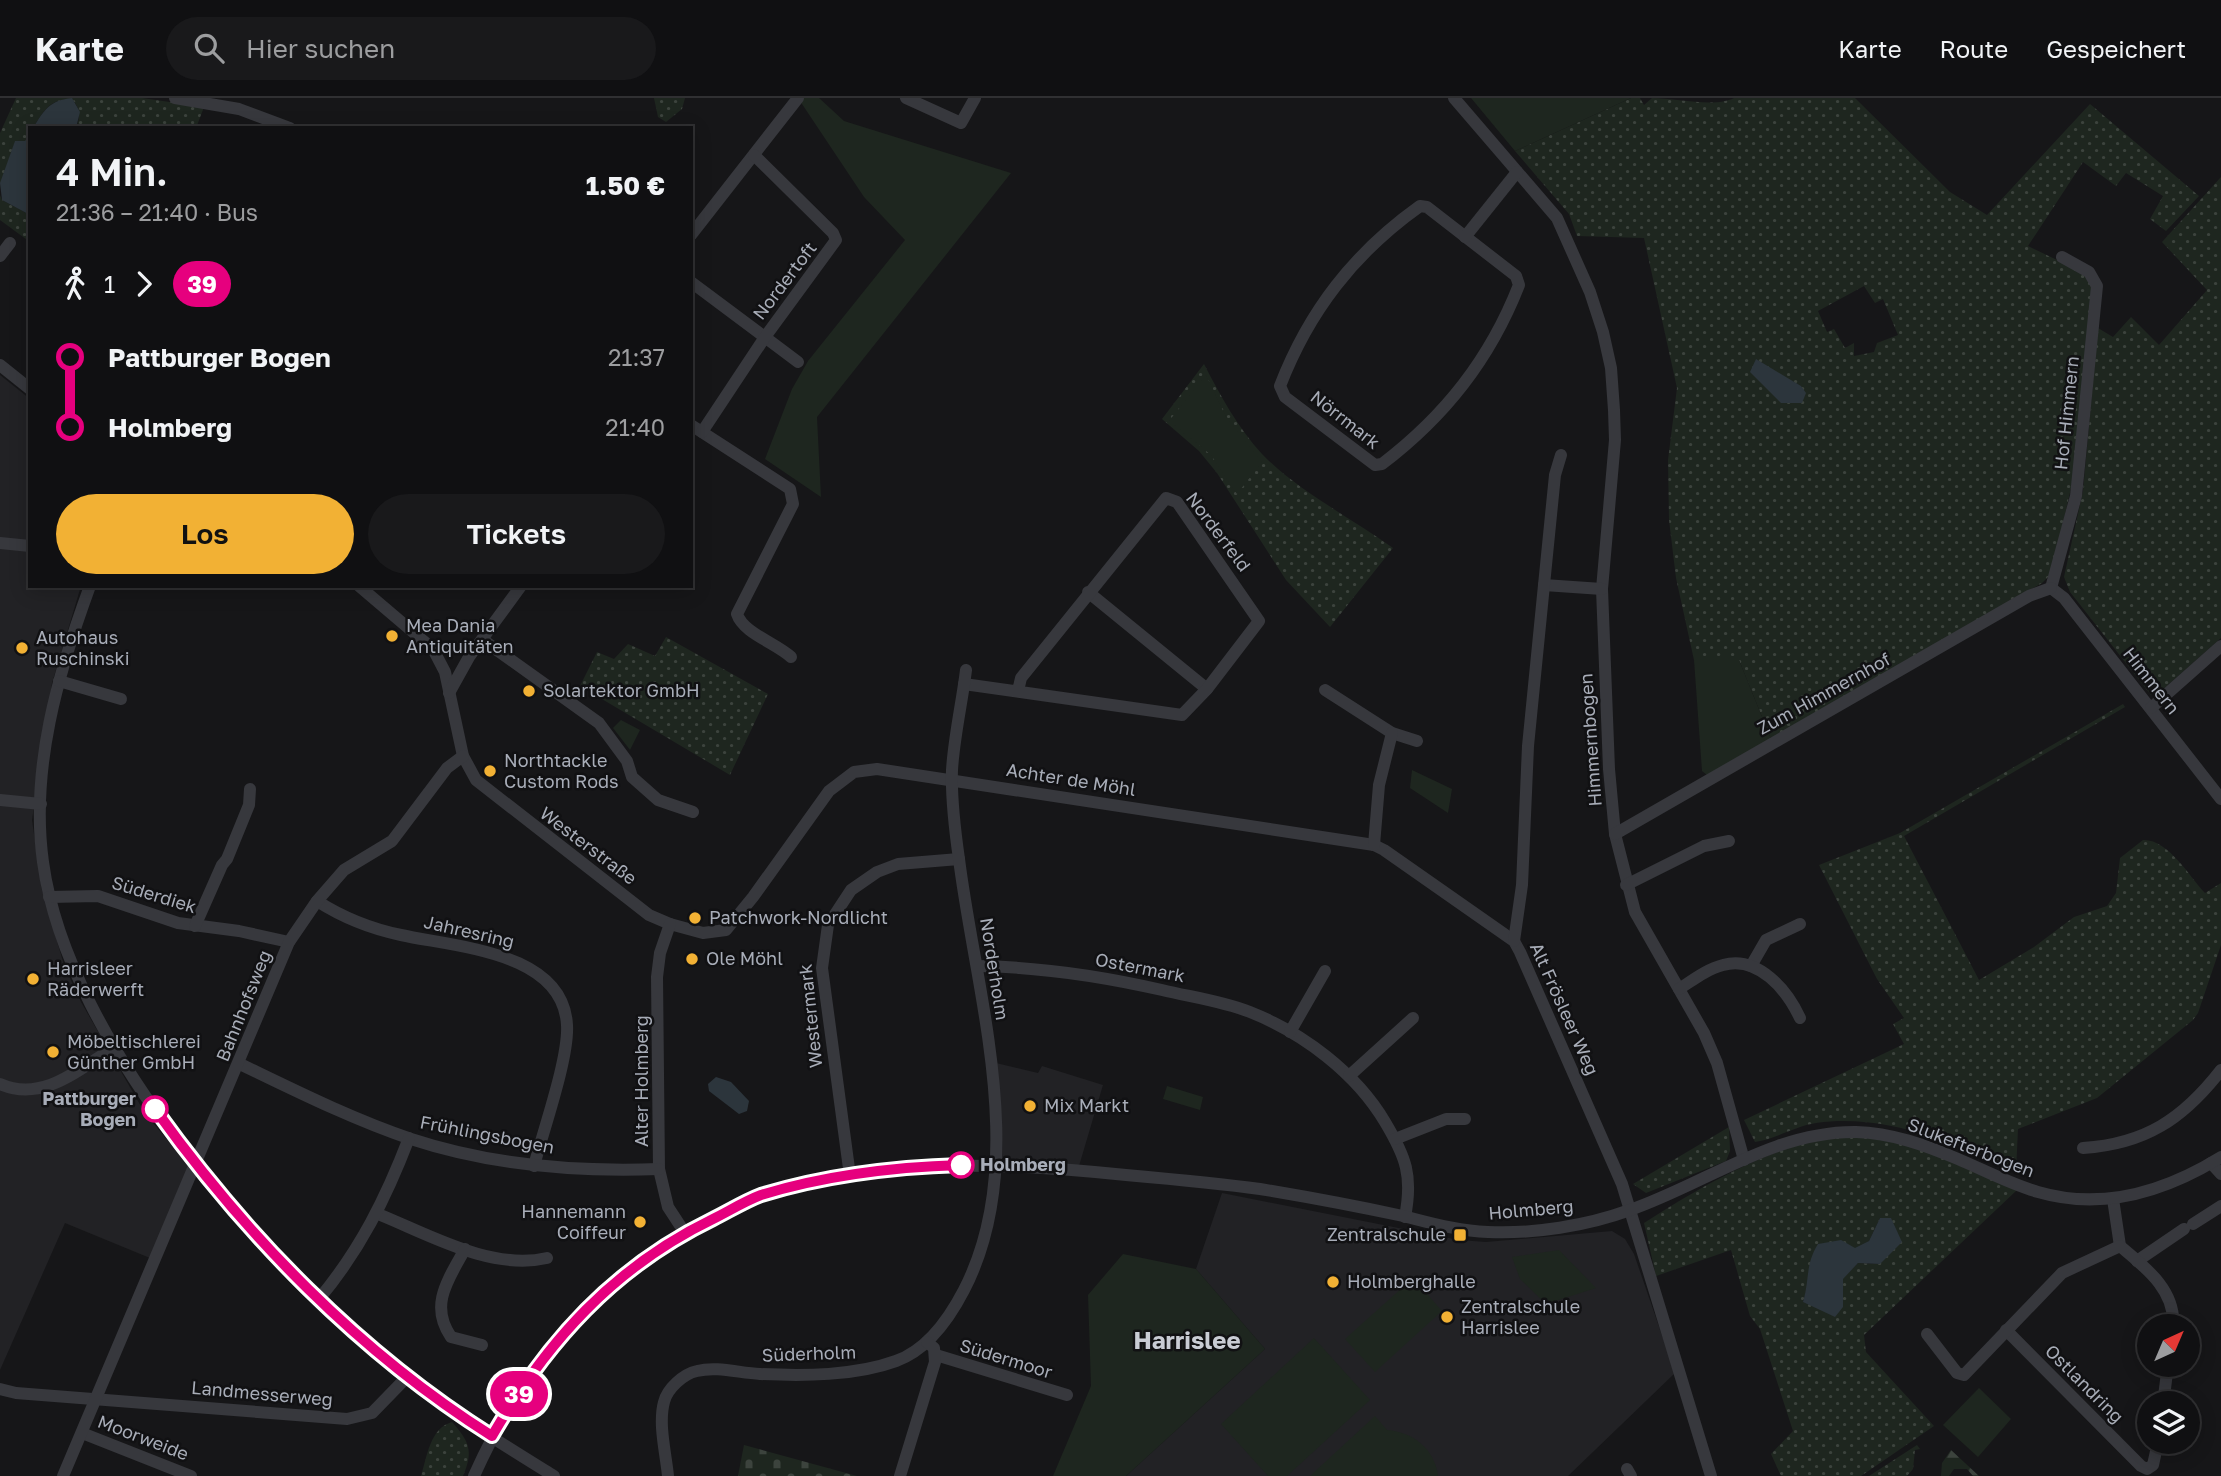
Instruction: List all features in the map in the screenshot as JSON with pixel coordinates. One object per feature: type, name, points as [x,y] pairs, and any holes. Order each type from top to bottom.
[{"type":"street","points":[[175,98],[239,109],[285,126]]},
{"type":"street","points":[[693,232],[798,98]]},
{"type":"street","points":[[906,98],[961,123],[965,121],[975,98]]},
{"type":"street","points":[[1454,98],[1517,172],[1465,236]]},
{"type":"street","name":"Nordertoft","points":[[754,155],[834,233],[836,240],[765,337]]},
{"type":"street","name":"Himmernbogen","points":[[1517,172],[1557,218],[1590,292],[1611,368],[1615,440],[1602,589],[1607,743],[1615,834],[1626,885],[1646,936],[1679,989],[1717,1063],[1744,1160]]},
{"type":"street","name":"Nörrmark","points":[[1420,206],[1427,207],[1465,236],[1519,280],[1510,308],[1482,362],[1444,410],[1399,451],[1375,465],[1285,397],[1280,386],[1306,328],[1345,271],[1369,246],[1420,206]]},
{"type":"street","points":[[0,256],[9,243]]},
{"type":"street","name":"Hof Himmern","points":[[2051,588],[2076,496],[2097,286],[2089,272],[2062,257]]},
{"type":"street","points":[[693,283],[798,362]]},
{"type":"street","points":[[765,337],[697,428],[790,489],[793,496],[793,503],[737,614],[744,626],[771,641],[791,657]]},
{"type":"street","points":[[0,365],[28,387]]},
{"type":"street","name":"Alt Frösleer Weg","points":[[1561,455],[1555,475],[1528,746],[1522,884],[1514,941],[1533,976],[1630,1210],[1711,1476]]},
{"type":"street","name":"Norderfeld","points":[[964,684],[1182,715],[1207,690],[1259,621],[1177,502],[1170,497],[1162,500],[1088,592],[1021,678],[1018,691]]},
{"type":"street","points":[[0,542],[28,546]]},
{"type":"street","points":[[1544,585],[1602,589]]},
{"type":"street","points":[[89,588],[59,681],[47,741],[41,804],[43,862],[49,898],[63,948],[88,1002],[153,1106],[196,1162],[269,1248],[318,1299],[407,1377],[554,1476]]},
{"type":"street","name":"Westerstraße","points":[[361,588],[433,649],[444,672],[463,756],[476,780],[649,915],[670,924]]},
{"type":"street","points":[[449,693],[520,588]]},
{"type":"street","name":"Himmern","points":[[2051,588],[2064,598],[2221,799]]},
{"type":"street","name":"Zum Himmernhof","points":[[1615,834],[2029,596],[2051,588]]},
{"type":"street","points":[[1088,592],[1207,690]]},
{"type":"street","points":[[433,649],[480,644],[599,723],[627,761],[632,777],[658,800],[693,812]]},
{"type":"street","points":[[2151,708],[2221,646]]},
{"type":"street","points":[[953,780],[966,670]]},
{"type":"street","points":[[59,681],[121,699]]},
{"type":"street","points":[[1325,690],[1392,733],[1416,741]]},
{"type":"street","points":[[1374,845],[1379,785],[1392,733]]},
{"type":"street","name":"Bahnhofsweg","points":[[63,1476],[289,942],[317,901],[344,870],[392,841],[447,768],[463,756]]},
{"type":"street","name":"Achter de Möhl","points":[[670,924],[703,933],[726,930],[753,898],[829,791],[844,778],[877,769],[1374,845],[1514,941]]},
{"type":"street","name":"Norderholm","points":[[953,780],[958,859],[990,1058],[996,1163]]},
{"type":"street","points":[[195,926],[222,865],[228,859],[249,805],[250,789]]},
{"type":"street","points":[[0,800],[41,804]]},
{"type":"street","points":[[1626,885],[1704,846],[1729,841]]},
{"type":"street","name":"Westermark","points":[[850,1176],[822,968],[828,925],[842,900],[877,872],[898,864],[958,859]]},
{"type":"street","name":"Süderdiek","points":[[49,898],[98,896],[138,911],[195,926],[239,931],[289,942]]},
{"type":"street","name":"Jahresring","points":[[317,901],[336,914],[397,935],[517,961],[552,989],[565,1011],[567,1039],[534,1166]]},
{"type":"street","name":"Alter Holmberg","points":[[670,924],[660,953],[657,977],[659,1169],[668,1207],[685,1233]]},
{"type":"street","points":[[1751,966],[1766,940],[1800,924]]},
{"type":"street","points":[[1679,989],[1725,964],[1751,966],[1762,971],[1788,996],[1800,1018]]},
{"type":"street","name":"Ostermark","points":[[977,966],[1032,967],[1142,985],[1250,1012],[1290,1032],[1349,1076],[1374,1105],[1395,1139],[1410,1176],[1405,1217]]},
{"type":"street","points":[[1290,1032],[1325,971]]},
{"type":"street","points":[[1349,1076],[1413,1018]]},
{"type":"street","points":[[0,1084],[24,1092],[39,1090],[115,1046]]},
{"type":"street","name":"Frühlingsbogen","points":[[240,1063],[316,1100],[409,1138],[534,1166],[659,1169]]},
{"type":"street","points":[[2083,1148],[2120,1144],[2153,1131],[2189,1105],[2221,1070]]},
{"type":"street","points":[[1395,1139],[1446,1119],[1465,1119]]},
{"type":"street","name":"Slukefterbogen","points":[[1630,1210],[1744,1160],[1815,1135],[1876,1133],[1933,1149],[2040,1193],[2113,1199],[2145,1193],[2182,1180],[2216,1160]]},
{"type":"street","points":[[318,1299],[347,1266],[378,1213],[409,1138]]},
{"type":"street","points":[[2216,1160],[2221,1174]]},
{"type":"street","name":"Holmberg","points":[[474,1476],[492,1436],[566,1328],[634,1266],[685,1233],[760,1196],[892,1168],[996,1163],[1261,1189],[1443,1227],[1488,1232],[1533,1230],[1586,1222],[1630,1210]]},
{"type":"street","name":"Süderholm","points":[[668,1476],[663,1406],[681,1378],[693,1371],[710,1368],[760,1374],[833,1373],[872,1368],[898,1361],[927,1342],[954,1308],[975,1266],[988,1216],[996,1163]]},
{"type":"street","points":[[2113,1199],[2120,1246],[2164,1289],[2170,1314]]},
{"type":"street","points":[[2137,1261],[2221,1206]]},
{"type":"street","points":[[378,1213],[465,1249],[519,1262],[547,1258]]},
{"type":"street","points":[[1927,1334],[1957,1374],[1964,1375],[2062,1273],[2120,1246]]},
{"type":"street","points":[[465,1249],[449,1277],[440,1305],[440,1321],[451,1337],[482,1345]]},
{"type":"street","name":"Ostlandring","points":[[2006,1330],[2149,1472],[2155,1454]]},
{"type":"street","name":"Südermoor","points":[[900,1476],[936,1355],[934,1348],[927,1342]]},
{"type":"street","name":"Südermoor","points":[[936,1355],[1067,1395]]},
{"type":"street","name":"Landmesserweg","points":[[0,1389],[16,1393],[347,1419],[372,1413],[407,1377]]},
{"type":"street","name":"Moorweide","points":[[82,1433],[191,1476]]},
{"type":"shaded area","points":[[72,98],[80,112],[76,126],[34,126],[48,107],[58,101]]},
{"type":"shaded area","points":[[28,137],[28,214],[2,200],[0,183],[15,141],[25,141]]},
{"type":"shaded area","points":[[1756,359],[1801,386],[1806,393],[1802,403],[1781,403],[1750,372]]},
{"type":"shaded area","points":[[0,375],[28,397],[28,588],[80,588],[52,683],[32,820],[42,890],[64,965],[81,1002],[146,1115],[190,1166],[150,1258],[65,1223],[0,1370]]},
{"type":"shaded area","points":[[996,1063],[1038,1073],[1042,1066],[1103,1085],[1079,1166],[1001,1158]]},
{"type":"shaded area","points":[[716,1077],[731,1082],[749,1101],[747,1111],[739,1114],[709,1091],[708,1084]]},
{"type":"shaded area","name":"Zentralschule Harrislee","points":[[1222,1193],[1459,1240],[1486,1242],[1612,1231],[1625,1239],[1634,1254],[1675,1373],[1568,1476],[1126,1476],[1265,1349],[1196,1269]]},
{"type":"shaded area","points":[[1880,1218],[1891,1218],[1902,1242],[1880,1264],[1858,1263],[1843,1279],[1843,1307],[1835,1317],[1803,1302],[1809,1265],[1818,1244],[1841,1240],[1855,1248],[1869,1241]]},
{"type":"green space","points":[[16,98],[142,98],[204,107],[197,126],[77,126],[79,112],[75,102],[72,99],[58,101],[48,107],[34,126],[28,126],[26,141],[15,142],[0,185],[0,133]]},
{"type":"green space","points":[[654,98],[685,98],[682,109],[666,122],[658,117]]},
{"type":"green space","points":[[803,98],[819,98],[844,121],[1011,173],[817,417],[821,497],[765,459],[792,389],[808,361],[905,240],[864,197],[800,101]]},
{"type":"green space","points":[[1471,98],[1631,98],[1515,151]]},
{"type":"green space","points":[[1631,98],[1640,98],[1644,105],[1652,98],[1717,102],[1734,98],[1855,98],[1950,192],[1987,215],[2090,104],[2199,196],[2166,231],[2150,219],[2163,196],[2126,173],[2116,186],[2083,162],[2028,246],[2086,274],[2093,287],[2072,484],[2051,574],[2042,583],[1771,739],[1739,660],[1694,660],[1676,578],[1669,520],[1668,460],[1677,388],[1644,238],[1577,236],[1569,214],[1515,151]],"holes":[[[1864,286],[1875,303],[1883,299],[1898,335],[1877,343],[1874,352],[1854,356],[1854,343],[1845,348],[1834,329],[1827,332],[1818,311]]]},
{"type":"green space","points":[[2221,177],[2221,638],[2161,691],[2151,695],[2070,592],[2064,577],[2083,491],[2098,328],[2113,337],[2131,317],[2159,345],[2207,290],[2162,242]]},
{"type":"green space","points":[[0,195],[2,200],[28,214],[28,241],[0,220]]},
{"type":"green space","points":[[1204,364],[1237,422],[1276,468],[1393,548],[1330,627],[1286,580],[1217,473],[1199,451],[1162,419]]},
{"type":"green space","points":[[1206,375],[1226,417],[1262,462],[1237,494],[1211,455],[1169,421]]},
{"type":"green space","points":[[666,637],[768,694],[730,775],[580,686],[597,652],[614,659],[628,644],[655,656]]},
{"type":"green space","points":[[1694,660],[1739,660],[1771,739],[1707,775],[1702,771]]},
{"type":"green space","points":[[2123,704],[2125,707],[1904,836],[1979,980],[2034,947],[2074,917],[2107,906],[2116,893],[2120,858],[2143,840],[2161,845],[2205,893],[2221,883],[2221,945],[2198,1013],[2193,1020],[2097,1098],[2018,1129],[2016,1171],[1944,1141],[1894,1126],[1868,1122],[1816,1123],[1755,1142],[1744,1120],[1904,1044],[1893,1024],[1904,1018],[1877,979],[1819,865],[1900,833]]},
{"type":"green space","points":[[621,720],[640,730],[630,750],[613,728]]},
{"type":"green space","points":[[1412,770],[1452,789],[1448,813],[1410,788]]},
{"type":"green space","points":[[1167,1086],[1203,1097],[1200,1110],[1163,1099]]},
{"type":"green space","points":[[1729,1127],[1730,1151],[1726,1161],[1646,1193],[1633,1184]]},
{"type":"green space","points":[[1875,1137],[1932,1151],[2017,1190],[1864,1335],[1866,1352],[1934,1426],[1861,1476],[1781,1476],[1771,1454],[1793,1431],[1760,1329],[1750,1316],[1731,1250],[1656,1276],[1644,1223],[1703,1187],[1767,1156],[1817,1139]],"holes":[[[1880,1218],[1880,1264],[1858,1263],[1842,1279],[1843,1307],[1803,1302],[1809,1281],[1869,1241]]]},
{"type":"green space","points":[[1559,1250],[1596,1288],[1546,1304],[1520,1279],[1512,1257]]},
{"type":"green space","points":[[1123,1254],[1196,1269],[1265,1349],[1126,1476],[1053,1476],[1091,1386],[1088,1295]]},
{"type":"green space","points":[[1413,1278],[1442,1311],[1375,1372],[1345,1339]]},
{"type":"green space","points":[[1314,1338],[1370,1400],[1287,1476],[1268,1476],[1221,1424]]},
{"type":"green space","points":[[1979,1388],[2011,1419],[1978,1457],[1943,1425]]},
{"type":"green space","points":[[1375,1416],[1387,1430],[1406,1434],[1421,1444],[1432,1458],[1438,1476],[1310,1476]]},
{"type":"green space","points":[[452,1422],[468,1447],[468,1460],[463,1476],[421,1476],[434,1437],[445,1425]]},
{"type":"green space","points":[[744,1445],[857,1476],[738,1476]]},
{"type":"green space","points":[[1917,1445],[1920,1449],[1915,1450],[1913,1469],[1907,1476],[1869,1476]]},
{"type":"green space","points":[[1951,1450],[1979,1476],[1973,1476],[1967,1469],[1954,1469],[1949,1476],[1941,1476],[1942,1463]]},
{"type":"bus line","name":"39","points":[[155,1109],[175,1137],[269,1248],[318,1299],[407,1377],[492,1436],[566,1328],[634,1266],[685,1233],[760,1196],[881,1169],[961,1165]]},
{"type":"place","name":"Mea Dania Antiquitäten","points":[[392,636]]},
{"type":"place","name":"Autohaus Ruschinski","points":[[22,648]]},
{"type":"place","name":"Solartektor GmbH","points":[[529,691]]},
{"type":"place","name":"Northtackle Custom Rods","points":[[490,771]]},
{"type":"place","name":"Patchwork-Nordlicht","points":[[695,918]]},
{"type":"place","name":"Ole Möhl","points":[[692,959]]},
{"type":"place","name":"Harrisleer Räderwerft","points":[[33,979]]},
{"type":"place","name":"Möbeltischlerei Günther GmbH","points":[[53,1052]]},
{"type":"place","name":"Mix Markt","points":[[1030,1106]]},
{"type":"place","name":"Pattburger Bogen","points":[[155,1109]]},
{"type":"place","name":"Holmberg","points":[[961,1165]]},
{"type":"place","name":"Hannemann Coiffeur","points":[[640,1222]]},
{"type":"place","name":"Zentralschule","points":[[1460,1235]]},
{"type":"place","name":"Holmberghalle","points":[[1333,1282]]},
{"type":"place","name":"Zentralschule Harrislee","points":[[1447,1317]]},
{"type":"district","name":"Harrislee","points":[[1187,1341]]}]
